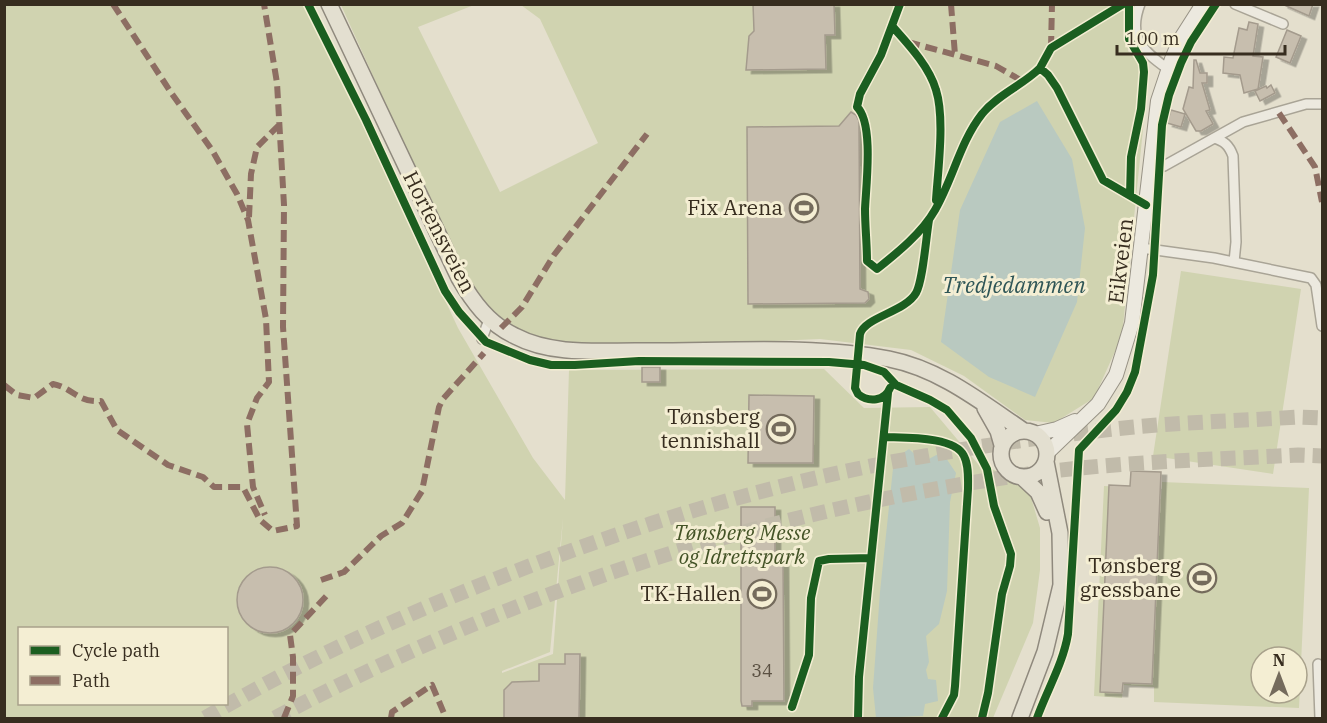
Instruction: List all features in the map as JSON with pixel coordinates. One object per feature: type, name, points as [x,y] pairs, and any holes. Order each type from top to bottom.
[{"type":"main road","name":"Hortensveien","points":[[329,4],[459,278],[478,307],[491,320],[515,337],[542,346],[581,351],[797,351],[854,354],[890,359],[937,375],[958,386],[1029,432]]},
{"type":"main road","name":"Eikveien","points":[[1029,432],[1057,429],[1087,413],[1098,404],[1116,375],[1132,323],[1158,100],[1180,40],[1203,4]]},
{"type":"main road","name":"Hortensveien","points":[[982,403],[998,431],[1002,445]]},
{"type":"main road","name":"Eikveien","points":[[1047,457],[1087,413]]},
{"type":"main road","points":[[1020,718],[1046,652],[1061,585],[1060,533],[1047,457],[1042,440],[1029,432],[1011,435],[1002,445],[1000,453],[1004,467],[1016,477],[1023,478],[1037,473],[1047,457]]},
{"type":"main road","points":[[1023,478],[1038,492],[1047,510],[1054,552],[1056,605]]},
{"type":"street","points":[[1140,4],[1135,23],[1139,43],[1147,54],[1168,69]]},
{"type":"street","points":[[1235,4],[1283,24]]},
{"type":"street","points":[[1149,170],[1164,166],[1242,122],[1306,104],[1323,104]]},
{"type":"street","points":[[1214,138],[1226,143],[1233,156],[1236,242],[1234,262]]},
{"type":"street","points":[[1141,248],[1234,262],[1311,278],[1316,285],[1323,326]]},
{"type":"street","points":[[482,339],[491,320]]},
{"type":"street","points":[[1317,664],[1320,718]]},
{"type":"green space","name":"Tønsberg Messe og Idrettspark","points":[[4,5],[303,5],[379,158],[458,328],[533,458],[565,500],[569,370],[824,369],[864,408],[930,407],[978,464],[1010,476],[1030,494],[1040,528],[1040,570],[1033,623],[993,718],[5,718]],"holes":[[[563,518],[553,654],[502,673],[502,671],[550,652]]]},
{"type":"green space","points":[[341,5],[474,5],[418,27],[500,192],[598,143],[540,19],[521,5],[1124,5],[1128,51],[1149,70],[1122,336],[1094,398],[1054,423],[1025,420],[964,376],[911,350],[820,339],[641,347],[549,345],[505,325],[467,284]]},
{"type":"green space","points":[[1181,271],[1301,289],[1273,474],[1153,456]]},
{"type":"green space","name":"Tønsberg gressbane","points":[[1162,482],[1309,488],[1302,645],[1249,645],[1249,705],[1299,705],[1299,708],[1154,702],[1154,687],[1123,685],[1122,698],[1094,696],[1104,486],[1125,487],[1124,497],[1161,499]]},
{"type":"water","name":"Tredjedammen","points":[[1037,101],[1072,159],[1085,228],[1077,302],[1035,397],[989,377],[941,342],[960,210],[1000,122]]},
{"type":"water","points":[[909,449],[923,462],[942,452],[956,473],[950,502],[947,591],[939,624],[926,636],[929,662],[926,670],[928,679],[936,680],[938,701],[925,704],[923,716],[876,718],[873,688],[894,459]]},
{"type":"building","points":[[753,4],[834,4],[835,35],[825,35],[826,69],[746,70],[749,36],[754,31]]},
{"type":"building","points":[[1282,4],[1313,4],[1309,16]]},
{"type":"building","points":[[1249,22],[1258,24],[1253,56],[1263,57],[1258,89],[1244,93],[1240,75],[1223,73],[1224,57],[1233,58],[1239,28],[1247,30]]},
{"type":"building","points":[[1287,30],[1301,36],[1290,63],[1276,57]]},
{"type":"building","points":[[1194,60],[1196,60],[1200,73],[1207,73],[1207,83],[1202,83],[1210,110],[1206,111],[1213,124],[1201,131],[1196,131],[1183,109],[1189,87],[1193,88]]},
{"type":"building","points":[[1271,85],[1275,93],[1260,101],[1255,91]]},
{"type":"building","points":[[1171,110],[1185,114],[1181,127],[1167,123]]},
{"type":"building","name":"Fix Arena","points":[[851,112],[859,121],[860,289],[868,292],[869,299],[865,303],[748,304],[747,127],[839,126]]},
{"type":"building","points":[[642,367],[660,367],[660,382],[642,382]]},
{"type":"building","name":"Tønsberg tennishall","points":[[749,395],[814,396],[813,463],[748,463]]},
{"type":"building","points":[[1131,471],[1161,472],[1152,684],[1123,683],[1122,693],[1100,692],[1109,485],[1130,486]]},
{"type":"building","name":"TK-Hallen","points":[[741,507],[775,507],[775,559],[783,558],[784,701],[752,701],[752,706],[742,706],[741,701]]},
{"type":"building","points":[[263,567],[277,567],[289,572],[298,581],[303,600],[301,613],[294,624],[277,633],[263,633],[251,628],[242,619],[237,607],[237,593],[242,581],[251,572]]},
{"type":"building","points":[[565,654],[580,654],[579,718],[504,718],[504,690],[512,682],[539,681],[539,664],[565,664]]},
{"type":"tunnel","points":[[228,705],[328,652],[456,595],[637,528],[780,487],[876,465],[1024,440],[1167,424],[1297,417],[1322,418]]},
{"type":"tunnel","points":[[275,718],[452,633],[543,597],[634,565],[822,512],[918,492],[1050,471],[1156,462],[1298,455],[1322,456]]},
{"type":"tunnel","points":[[205,718],[228,705]]},
{"type":"marked path","points":[[113,4],[212,150],[237,194],[248,220],[266,319],[269,382],[257,398],[247,424],[253,487],[265,515]]},
{"type":"marked path","points":[[4,385],[17,395],[34,398],[53,384],[81,398],[101,401],[117,430],[168,465],[203,477],[214,487],[243,487],[260,520],[273,531],[297,526],[283,327],[284,205],[277,83],[264,4]]},
{"type":"marked path","points":[[951,4],[955,55]]},
{"type":"marked path","points":[[1051,48],[1052,4]]},
{"type":"marked path","points":[[908,42],[996,66],[1024,82]]},
{"type":"marked path","points":[[1279,113],[1315,167],[1322,202]]},
{"type":"marked path","points":[[249,217],[251,174],[257,147],[279,125]]},
{"type":"marked path","points":[[501,328],[522,307],[554,255],[647,134]]},
{"type":"marked path","points":[[321,580],[344,572],[381,536],[402,523],[422,491],[439,407],[443,399],[484,353]]},
{"type":"marked path","points":[[284,718],[293,696],[293,657],[290,635],[330,592]]},
{"type":"marked path","points":[[391,718],[392,712],[432,685],[446,718]]},
{"type":"cycle path","points":[[308,4],[366,120],[445,291],[459,312],[486,342],[530,360],[551,365],[639,361],[829,362],[864,365],[884,372],[896,385],[947,410],[971,438],[987,469],[994,506],[1011,554],[1002,594],[988,693],[982,718]]},
{"type":"cycle path","points":[[900,4],[881,55],[860,94],[857,107],[866,126],[867,140],[865,209],[867,261],[877,269],[909,242],[930,218],[968,136],[982,114],[995,101],[1040,68]]},
{"type":"cycle path","points":[[1123,4],[1051,48],[1040,68],[1057,88],[1103,180],[1146,205]]},
{"type":"cycle path","points":[[1129,4],[1129,39],[1143,63],[1144,72],[1141,109],[1131,157],[1130,195]]},
{"type":"cycle path","points":[[1037,718],[1059,666],[1068,634],[1079,450],[1116,410],[1135,372],[1153,275],[1162,125],[1169,95],[1181,63],[1191,42],[1216,4]]},
{"type":"cycle path","points":[[892,26],[923,64],[936,90],[940,115],[936,200]]},
{"type":"cycle path","points":[[890,388],[884,396],[876,399],[867,399],[858,394],[855,388],[860,334],[869,323],[911,300],[916,293],[929,220]]},
{"type":"cycle path","points":[[858,718],[859,677],[888,393]]},
{"type":"cycle path","points":[[884,437],[940,441],[959,449],[967,464],[968,489],[955,686],[954,695],[942,718]]},
{"type":"cycle path","points":[[792,707],[809,655],[811,598],[819,561],[871,558]]},
{"type":"place","name":"Fix Arena","points":[[804,208]]},
{"type":"place","name":"Tønsberg tennishall","points":[[781,429]]},
{"type":"place","name":"Tønsberg gressbane","points":[[1202,578]]},
{"type":"place","name":"TK-Hallen","points":[[762,594]]}]
